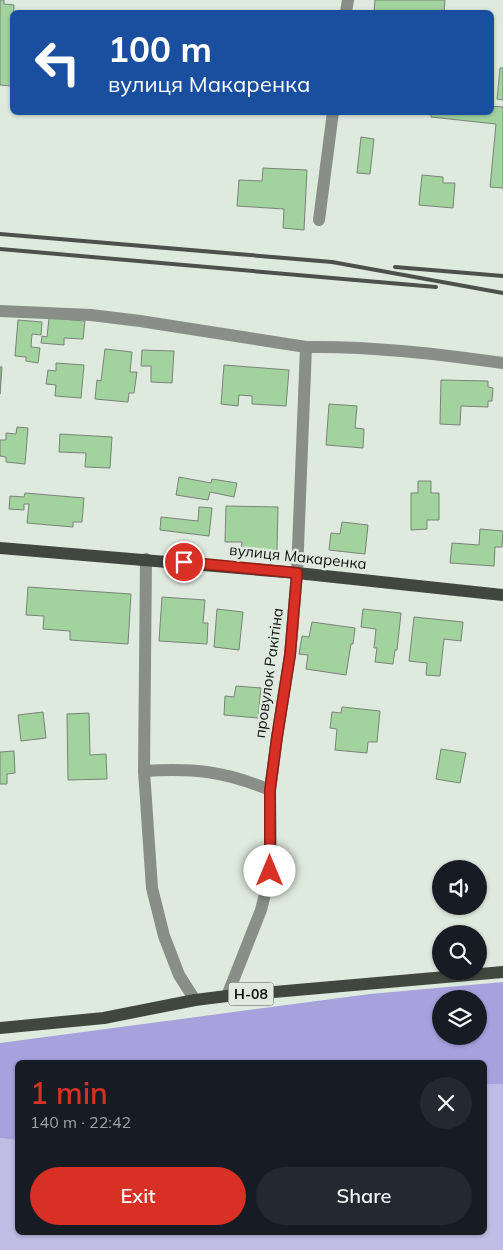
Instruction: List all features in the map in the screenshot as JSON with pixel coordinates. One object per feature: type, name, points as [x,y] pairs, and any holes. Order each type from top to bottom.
[{"type":"main road","name":"вулиця Макаренка","points":[[0,548],[297,573],[503,595]]},
{"type":"main road","name":"Н-08","points":[[0,1028],[104,1018],[195,1000],[227,996],[503,972]]},
{"type":"street","points":[[319,220],[333,115]]},
{"type":"street","points":[[0,311],[90,315],[306,347],[329,347],[459,357],[503,363]]},
{"type":"street","name":"провулок Ракітіна","points":[[227,996],[261,910],[270,871],[270,790],[290,655],[297,573],[306,347]]},
{"type":"street","points":[[146,559],[144,771],[152,888],[170,951],[179,974],[195,1000]]},
{"type":"street","points":[[144,771],[179,769],[218,772],[270,790]]},
{"type":"shaded area","points":[[503,982],[503,1084],[487,1084],[487,1060],[15,1060],[15,1140],[0,1138],[0,1043],[370,994]]},
{"type":"shaded area","points":[[487,1084],[503,1084],[503,1250],[0,1250],[0,1138],[15,1140],[15,1235],[487,1235]]},
{"type":"building","points":[[0,0],[4,0],[4,4],[14,5],[14,10],[10,10],[10,86],[0,85]]},
{"type":"building","points":[[375,0],[445,0],[444,10],[374,10]]},
{"type":"building","points":[[500,68],[503,68],[503,100],[497,99]]},
{"type":"building","points":[[494,106],[503,107],[503,188],[490,187],[496,124],[431,117],[431,115],[494,115]]},
{"type":"building","points":[[361,137],[374,139],[370,174],[357,173]]},
{"type":"building","points":[[263,168],[307,170],[304,230],[283,228],[284,209],[237,206],[239,180],[262,181]]},
{"type":"building","points":[[422,175],[443,177],[443,183],[455,183],[453,208],[419,205]]},
{"type":"building","points":[[49,318],[85,321],[83,339],[64,338],[64,345],[41,343],[42,336],[47,337]]},
{"type":"building","points":[[18,320],[42,322],[41,335],[32,334],[31,347],[40,348],[38,363],[26,361],[26,357],[15,356]]},
{"type":"building","points":[[105,349],[132,352],[130,372],[137,372],[134,393],[129,393],[128,402],[95,399],[97,380],[101,381]]},
{"type":"building","points":[[142,350],[174,351],[172,383],[151,382],[151,366],[141,366]]},
{"type":"building","points":[[56,363],[84,365],[81,398],[55,396],[56,385],[46,384],[48,370],[56,371]]},
{"type":"building","points":[[224,365],[289,370],[286,406],[252,404],[252,396],[239,395],[238,406],[221,404]]},
{"type":"building","points":[[0,367],[2,367],[0,394]]},
{"type":"building","points":[[441,380],[488,381],[488,387],[493,388],[492,401],[488,401],[488,407],[461,406],[460,425],[440,424]]},
{"type":"building","points":[[329,404],[357,406],[355,428],[364,429],[363,448],[326,445]]},
{"type":"building","points":[[17,427],[28,428],[25,464],[6,462],[6,457],[0,456],[0,440],[6,440],[6,433],[16,434]]},
{"type":"building","points":[[60,434],[112,437],[110,468],[85,467],[86,453],[59,452]]},
{"type":"building","points":[[179,477],[211,483],[212,479],[237,483],[234,497],[210,492],[208,500],[176,495]]},
{"type":"building","points":[[418,481],[431,481],[431,493],[439,493],[439,520],[427,520],[427,529],[411,530],[411,493],[418,493]]},
{"type":"building","points":[[25,493],[84,498],[82,522],[73,522],[73,527],[27,523],[29,504],[24,504],[24,510],[9,509],[10,496],[24,497]]},
{"type":"building","points":[[226,506],[278,507],[277,551],[241,550],[242,542],[225,542]]},
{"type":"building","points":[[199,507],[212,508],[209,536],[160,530],[161,517],[198,521]]},
{"type":"building","points":[[342,522],[368,525],[365,554],[329,550],[331,533],[340,534]]},
{"type":"building","points":[[480,529],[503,531],[502,547],[495,547],[494,566],[450,563],[452,543],[479,545]]},
{"type":"building","points":[[28,587],[131,594],[128,644],[70,640],[70,631],[43,629],[44,616],[26,615]]},
{"type":"building","points":[[162,597],[205,600],[203,623],[208,623],[207,644],[159,641]]},
{"type":"building","points":[[217,609],[243,612],[239,650],[214,647]]},
{"type":"building","points":[[363,609],[401,613],[397,650],[395,650],[393,664],[375,662],[377,648],[374,648],[376,629],[361,627]]},
{"type":"building","points":[[414,617],[463,622],[461,641],[444,639],[440,676],[426,675],[427,663],[409,661]]},
{"type":"building","points":[[312,622],[355,628],[346,675],[306,669],[308,655],[299,654],[302,636],[309,637]]},
{"type":"building","points":[[236,686],[261,688],[258,718],[224,715],[225,696],[234,697]]},
{"type":"building","points":[[342,707],[380,711],[377,742],[368,742],[367,753],[335,750],[337,729],[330,728],[332,712],[341,713]]},
{"type":"building","points":[[43,712],[46,738],[21,741],[18,715]]},
{"type":"building","points":[[89,713],[90,755],[106,754],[107,779],[68,780],[67,714]]},
{"type":"building","points":[[441,749],[466,753],[460,783],[436,779]]},
{"type":"building","points":[[14,751],[15,773],[7,774],[7,784],[0,784],[0,752]]},
{"type":"railway","points":[[0,234],[332,262],[503,293]]},
{"type":"railway","points":[[0,249],[436,287]]},
{"type":"railway","points":[[395,267],[503,276]]},
{"type":"route","points":[[184,562],[297,573],[290,655],[270,790],[270,871]]}]
